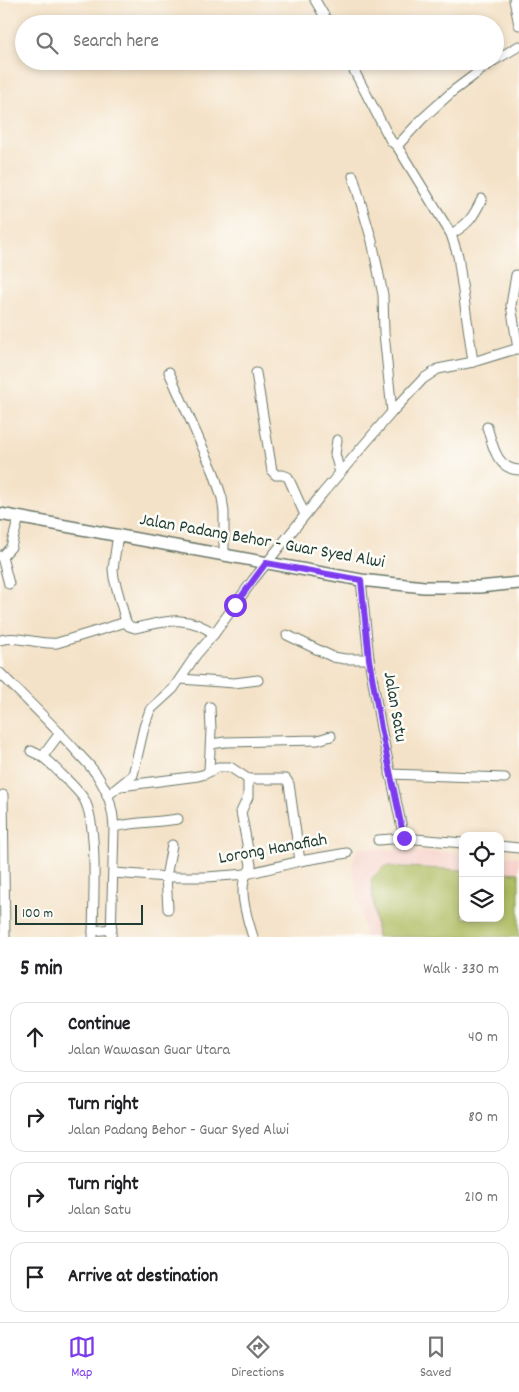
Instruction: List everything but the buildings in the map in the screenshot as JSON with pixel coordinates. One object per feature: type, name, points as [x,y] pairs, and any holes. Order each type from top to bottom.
[{"type":"main road","name":"Jalan Padang Behor - Guar Syed Alwi","points":[[0,514],[20,516],[361,580],[424,587],[479,587],[519,583]]},
{"type":"street","points":[[315,0],[324,15]]},
{"type":"street","points":[[514,0],[519,25]]},
{"type":"street","points":[[504,55],[519,46]]},
{"type":"street","points":[[354,70],[391,141],[397,146],[451,234],[458,256],[473,362]]},
{"type":"street","points":[[397,146],[422,119],[453,91],[482,70]]},
{"type":"street","points":[[354,176],[364,210],[383,296],[384,333],[392,412]]},
{"type":"street","points":[[451,234],[463,228],[471,220],[482,198]]},
{"type":"street","points":[[107,796],[133,775],[144,727],[150,710],[173,689],[196,655],[214,634],[266,563],[392,412],[423,379],[438,369],[473,362],[519,349],[511,304],[516,275]]},
{"type":"street","points":[[169,372],[214,473],[222,498],[224,512],[224,555]]},
{"type":"street","points":[[256,373],[272,471],[276,475],[288,477],[305,515]]},
{"type":"street","points":[[487,427],[496,456],[504,466],[519,470]]},
{"type":"street","points":[[337,440],[335,454],[340,473]]},
{"type":"street","points":[[9,584],[1,557],[11,547],[20,516]]},
{"type":"street","points":[[118,534],[114,578],[126,622],[129,626],[135,628],[175,619],[201,625],[214,634]]},
{"type":"street","name":"Jalan Satu","points":[[361,580],[369,659],[404,838]]},
{"type":"street","points":[[0,640],[17,638],[46,644],[57,643],[126,622]]},
{"type":"street","points":[[287,635],[333,657],[369,659]]},
{"type":"street","points":[[0,673],[60,733],[100,778],[113,811],[114,873],[111,933],[93,934],[94,853],[90,819],[85,801],[78,790],[43,756],[31,751]]},
{"type":"street","points":[[181,679],[234,683],[258,680]]},
{"type":"street","points":[[209,771],[211,744],[210,707]]},
{"type":"street","points":[[43,756],[60,733]]},
{"type":"street","points":[[211,744],[318,740],[330,736]]},
{"type":"street","points":[[121,786],[198,776],[218,767],[230,767],[248,779],[286,779],[289,784],[300,861]]},
{"type":"street","points":[[390,774],[505,778]]},
{"type":"street","points":[[248,779],[248,797],[242,812],[251,866],[246,874],[243,887],[244,906],[253,937]]},
{"type":"street","points":[[3,795],[5,937]]},
{"type":"street","points":[[114,827],[130,822],[146,821],[158,823],[178,820]]},
{"type":"street","points":[[378,840],[404,838],[459,843]]},
{"type":"street","points":[[168,909],[166,877],[172,845]]},
{"type":"street","points":[[504,846],[519,848]]},
{"type":"street","name":"Lorong Hanafiah","points":[[114,873],[166,877],[207,877],[246,874],[300,861],[347,853]]},
{"type":"shaded area","points":[[358,848],[459,854],[459,922],[504,922],[504,856],[519,857],[519,937],[365,937],[352,863]]},
{"type":"green space","points":[[385,866],[459,870],[459,922],[504,922],[504,872],[519,873],[519,937],[377,937],[371,879]]},
{"type":"route","points":[[235,605],[266,563],[361,580],[369,659],[404,838]]}]
